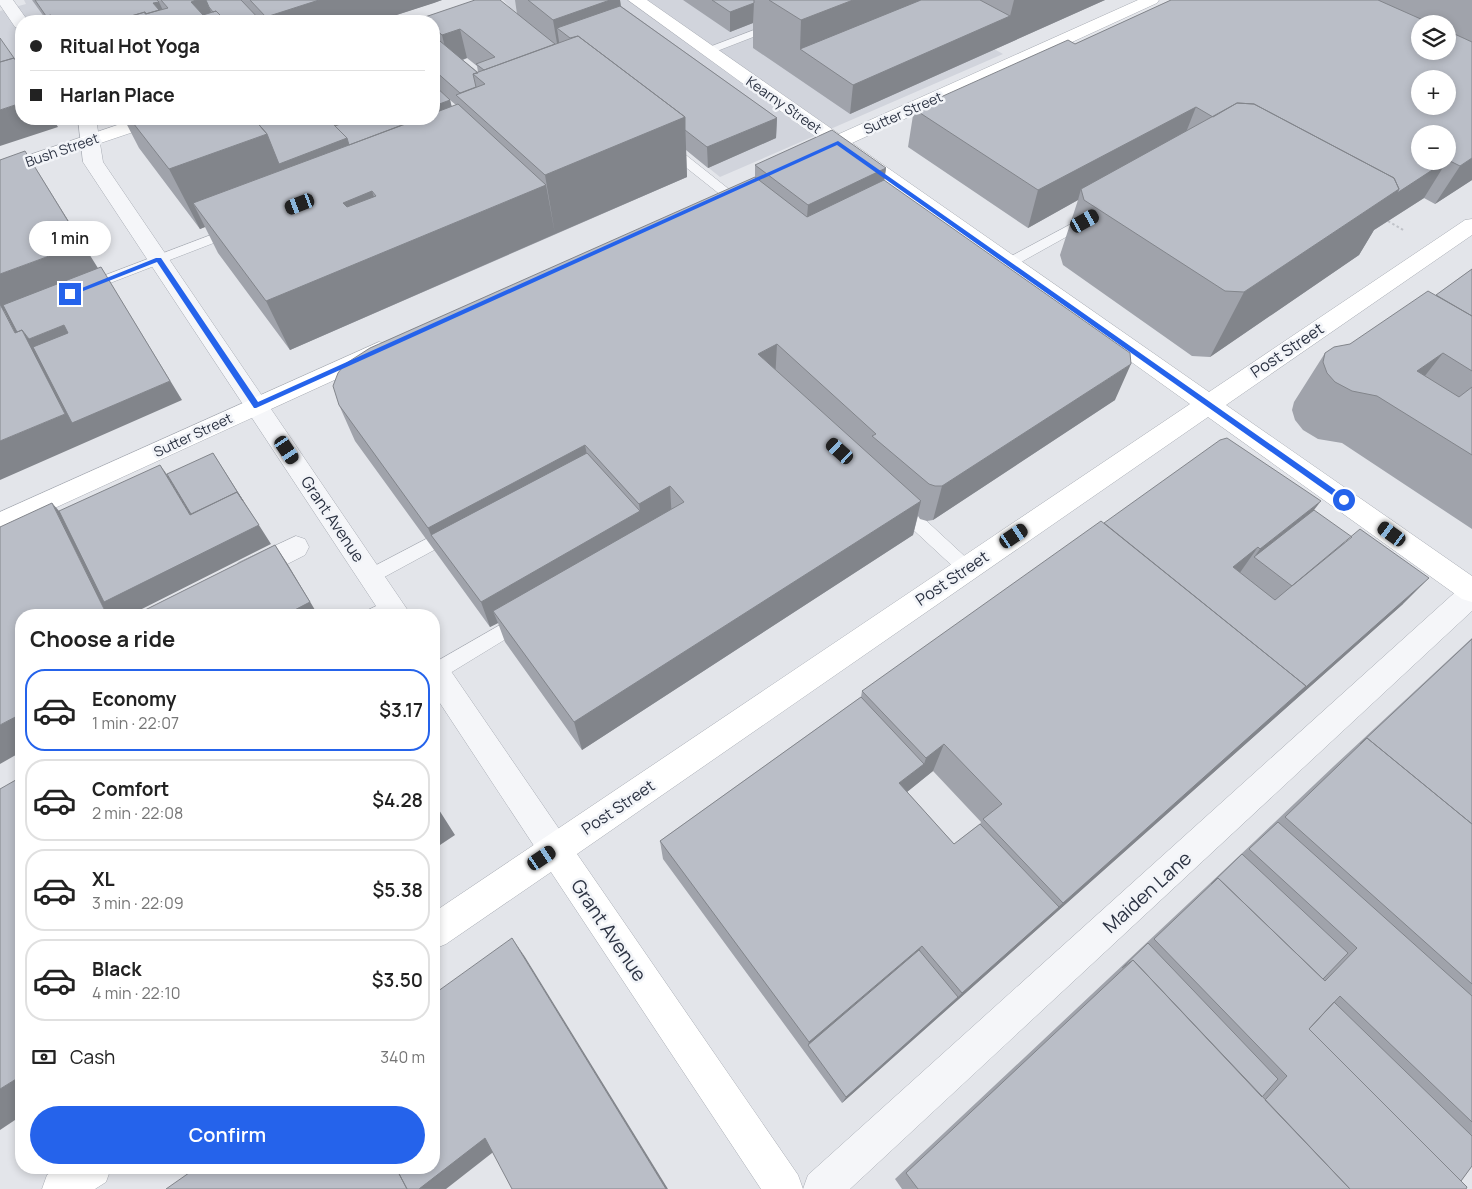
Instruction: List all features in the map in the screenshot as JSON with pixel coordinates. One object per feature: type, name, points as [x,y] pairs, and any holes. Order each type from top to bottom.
[{"type":"main road","name":"Kearny Street","points":[[636,0],[1472,592]]},
{"type":"main road","name":"Sutter Street","points":[[797,161],[1151,0]]},
{"type":"main road","name":"Bush Street","points":[[0,171],[135,125]]},
{"type":"main road","name":"Post Street","points":[[440,928],[1472,225]]},
{"type":"main road","name":"Sutter Street","points":[[0,523],[395,343]]},
{"type":"main road","name":"Grant Avenue","points":[[555,850],[784,1189]]},
{"type":"main road","points":[[61,1189],[83,1174]]},
{"type":"street","points":[[5,0],[15,15]]},
{"type":"street","name":"Grant Avenue","points":[[88,125],[90,140],[89,152],[93,162],[371,576],[386,609]]},
{"type":"street","points":[[225,583],[296,547]]},
{"type":"street","name":"Maiden Lane","points":[[822,1189],[1472,592]]},
{"type":"street","name":"Grant Avenue","points":[[440,680],[555,850]]},
{"type":"lane","points":[[708,51],[786,21]]},
{"type":"lane","points":[[661,141],[726,193]]},
{"type":"lane","points":[[1009,263],[1102,212]]},
{"type":"lane","points":[[70,294],[241,227]]},
{"type":"lane","points":[[885,492],[966,568]]},
{"type":"lane","points":[[371,576],[430,544]]},
{"type":"lane","points":[[440,668],[534,614]]},
{"type":"path","points":[[1388,221],[1405,231]]},
{"type":"shaded area","points":[[24,0],[121,0],[134,15],[15,15],[15,93],[0,98],[0,11],[26,4]]},
{"type":"shaded area","points":[[503,0],[907,0],[1003,54],[720,177],[508,7]]},
{"type":"building","points":[[35,0],[157,0],[159,2],[153,3],[159,10],[146,14],[145,12],[135,15],[45,15]]},
{"type":"building","points":[[161,0],[196,0],[191,2],[203,15],[135,15],[168,8]]},
{"type":"building","points":[[206,0],[241,0],[255,15],[220,15],[216,11],[213,12]]},
{"type":"building","points":[[250,0],[319,0],[272,15],[264,15]]},
{"type":"building","points":[[475,0],[500,0],[555,44],[484,70],[476,64],[495,57],[460,29],[442,35],[440,33],[440,15],[431,15]]},
{"type":"building","points":[[528,0],[610,0],[553,20]]},
{"type":"building","points":[[712,0],[754,0],[754,3],[730,12]]},
{"type":"building","points":[[769,0],[853,0],[801,20]]},
{"type":"building","points":[[921,0],[980,0],[1010,16],[853,85],[800,49]]},
{"type":"building","points":[[1171,0],[1378,0],[1412,15],[1411,60],[1456,60],[1456,35],[1472,42],[1472,158],[1460,166],[1456,164],[1456,125],[1411,125],[1411,170],[1432,170],[1397,193],[1399,189],[1394,178],[1254,104],[1237,103],[1213,117],[1196,107],[1038,190],[914,109],[1068,40],[1075,44]]},
{"type":"building","points":[[620,6],[777,118],[707,147],[685,130],[685,117],[578,36],[570,38],[557,28]]},
{"type":"building","points":[[216,11],[220,15],[203,15]]},
{"type":"building","points":[[578,36],[685,117],[545,175],[456,95],[485,84],[473,74]]},
{"type":"building","points":[[0,38],[14,58],[0,62]]},
{"type":"building","points":[[440,41],[478,73],[473,74],[476,87],[460,93],[440,75]]},
{"type":"building","points":[[14,58],[15,60],[15,105],[0,110],[0,62]]},
{"type":"building","points":[[440,91],[450,100],[440,104]]},
{"type":"building","points":[[1237,103],[1254,104],[1394,178],[1399,189],[1244,292],[1225,291],[1084,200],[1081,189]]},
{"type":"building","points":[[458,104],[546,185],[266,301],[193,203],[403,125],[440,125],[440,111]],"holes":[[[372,191],[376,196],[347,207],[343,203]]]},
{"type":"building","points":[[135,125],[259,125],[267,134],[169,169]]},
{"type":"building","points":[[259,125],[334,125],[347,138],[279,164],[267,134]]},
{"type":"building","points":[[402,125],[349,145],[347,138],[335,126]]},
{"type":"building","points":[[832,130],[886,168],[808,205],[755,165]]},
{"type":"building","points":[[25,151],[82,244],[0,274],[0,160]]},
{"type":"building","points":[[755,177],[807,217],[884,180],[1130,353],[1131,364],[942,486],[935,486],[929,484],[872,436],[876,434],[777,344],[758,354],[921,501],[574,722],[493,611],[684,502],[670,486],[639,504],[585,445],[428,528],[339,405],[333,386],[338,373],[345,364],[370,348]]},
{"type":"building","points":[[101,267],[170,381],[72,423],[33,347],[68,333],[64,325],[29,339],[22,330],[17,332],[3,305]]},
{"type":"building","points":[[1472,269],[1472,316],[1436,295]]},
{"type":"building","points":[[1428,291],[1472,316],[1472,371],[1443,353],[1417,371],[1459,397],[1472,387],[1472,455],[1377,396],[1352,391],[1335,382],[1327,373],[1323,362],[1325,353],[1334,347],[1350,344]]},
{"type":"building","points":[[0,304],[15,333],[22,330],[65,414],[0,441]]},
{"type":"building","points":[[1227,438],[1321,501],[1260,549],[1258,547],[1233,567],[1275,600],[1360,529],[1429,578],[1299,693],[1306,686],[1104,523],[1220,440]]},
{"type":"building","points":[[213,453],[243,501],[237,492],[191,514],[167,474]]},
{"type":"building","points":[[587,453],[640,511],[481,602],[431,535]]},
{"type":"building","points":[[160,465],[190,515],[237,492],[259,525],[104,602],[59,511]]},
{"type":"building","points":[[52,503],[104,609],[15,609],[15,717],[0,725],[0,527]]},
{"type":"building","points":[[1314,510],[1352,537],[1292,586],[1254,557]]},
{"type":"building","points":[[1101,521],[1306,686],[1063,903],[983,819],[1002,804],[944,744],[926,758],[862,691]]},
{"type":"building","points":[[275,545],[310,602],[297,609],[147,609]]},
{"type":"building","points":[[1472,639],[1472,824],[1367,738],[1360,744]]},
{"type":"building","points":[[861,697],[924,764],[899,783],[954,844],[980,824],[1059,907],[962,993],[922,946],[809,1042],[660,841]]},
{"type":"building","points":[[1367,738],[1472,824],[1472,984],[1285,817]]},
{"type":"building","points":[[15,780],[15,1080],[0,1089],[0,789]]},
{"type":"building","points":[[1278,822],[1472,996],[1472,1122],[1340,996],[1309,1029],[1467,1187],[1466,1189],[1350,1189],[1265,1100],[1287,1076],[1154,939],[1218,878],[1325,981],[1357,948],[1249,849]]},
{"type":"building","points":[[1242,854],[1348,953],[1323,979],[1218,878],[1211,884]]},
{"type":"building","points":[[512,938],[666,1189],[512,1189],[485,1138],[440,1173],[440,990]]},
{"type":"building","points":[[1148,943],[1278,1079],[1262,1097],[1133,960],[1122,968]]},
{"type":"building","points":[[919,950],[958,997],[846,1097],[808,1045]]},
{"type":"building","points":[[1133,960],[1350,1189],[918,1189],[906,1173]]},
{"type":"building","points":[[1334,1002],[1472,1136],[1472,1166],[1461,1181],[1309,1029]]},
{"type":"building","points":[[187,1174],[399,1174],[407,1189],[166,1189]]},
{"type":"building","points":[[399,1174],[438,1174],[419,1189],[407,1189]]},
{"type":"route","points":[[70,294],[159,259],[256,406],[838,142],[1344,500]]}]
